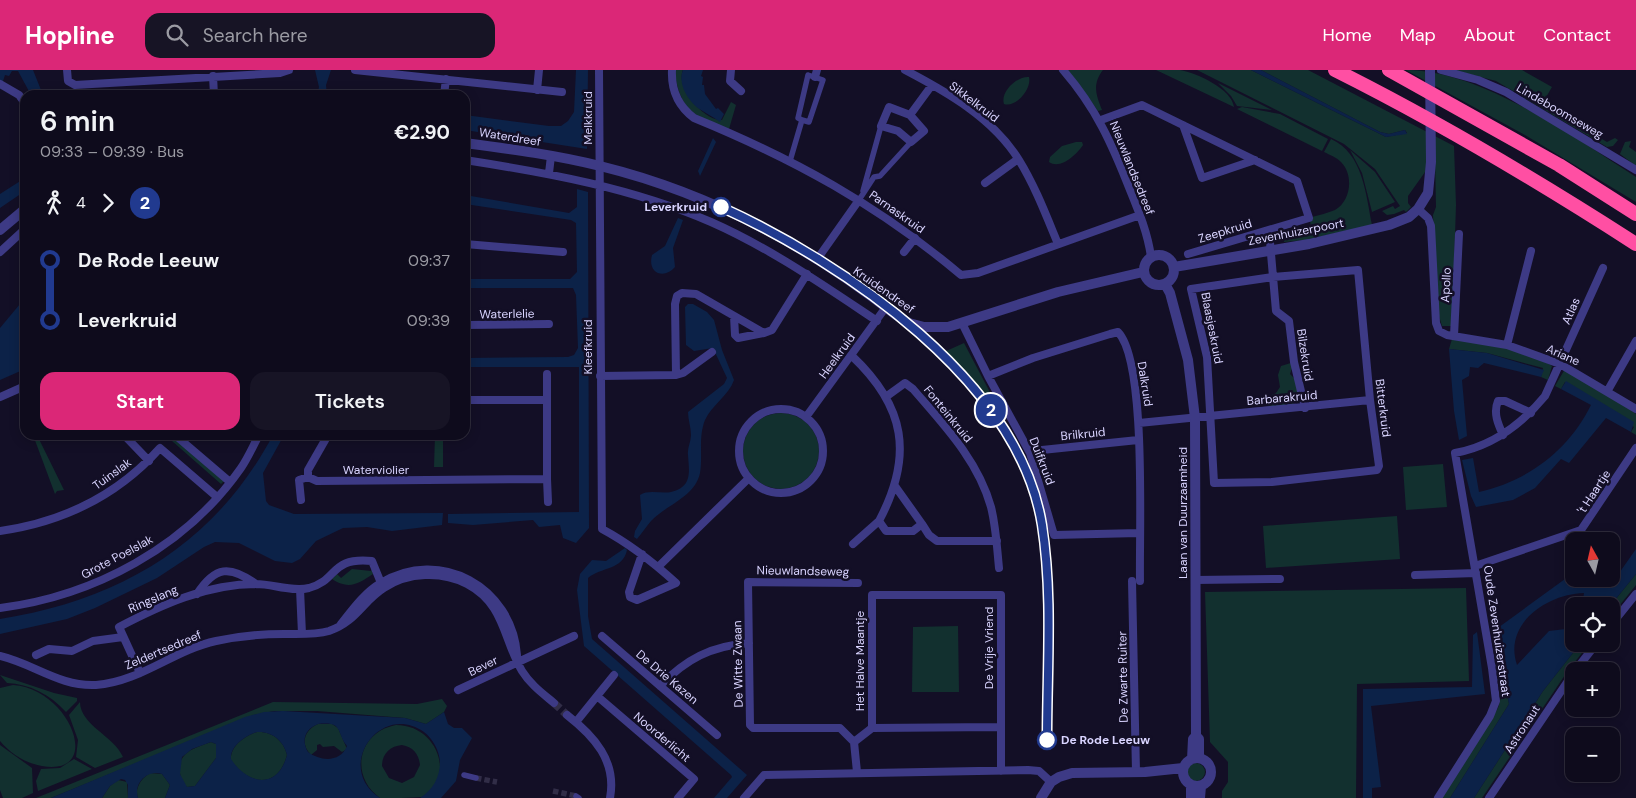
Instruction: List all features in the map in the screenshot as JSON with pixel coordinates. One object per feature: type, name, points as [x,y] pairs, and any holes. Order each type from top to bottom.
[{"type":"highway","points":[[1335,70],[1406,106],[1534,180],[1636,244]]},
{"type":"highway","points":[[1389,70],[1509,136],[1636,214]]},
{"type":"street","points":[[67,70],[68,81],[75,84],[280,73],[289,70]]},
{"type":"street","points":[[355,70],[562,92]]},
{"type":"street","points":[[537,90],[539,70]]},
{"type":"street","name":"Melkkruid","points":[[599,70],[599,166]]},
{"type":"street","name":"Parnaskruid","points":[[672,70],[671,84],[677,100],[686,112],[694,118],[790,160],[859,200],[915,238],[961,275],[968,276],[1140,215]]},
{"type":"street","points":[[731,70],[730,81],[741,91]]},
{"type":"street","name":"Sikkelkruid","points":[[905,70],[957,100],[987,123],[1018,159],[1041,201],[1058,244]]},
{"type":"street","name":"Nieuwlandsedreef","points":[[1063,70],[1101,120],[1140,215],[1151,257]]},
{"type":"street","points":[[1418,209],[1428,193],[1431,162],[1430,70]]},
{"type":"street","name":"Lindeboomseweg","points":[[1441,70],[1478,80],[1506,92],[1636,170]]},
{"type":"street","points":[[816,74],[823,80],[808,122],[802,120],[798,118],[808,75],[816,74]]},
{"type":"street","points":[[213,76],[214,90]]},
{"type":"street","points":[[445,90],[446,79]]},
{"type":"street","points":[[0,84],[8,87],[20,96]]},
{"type":"street","points":[[910,115],[932,85]]},
{"type":"street","name":"Zeepkruid","points":[[1101,120],[1140,105],[1297,181],[1309,218],[1188,254]]},
{"type":"street","points":[[818,258],[859,200],[874,177],[880,176],[911,142],[924,131],[910,115],[889,107],[881,126],[859,200]]},
{"type":"street","points":[[790,160],[802,120]]},
{"type":"street","points":[[1183,125],[1202,178],[1255,160]]},
{"type":"street","points":[[881,126],[898,131],[911,142]]},
{"type":"street","name":"Waterdreef","points":[[470,144],[551,156],[599,166]]},
{"type":"street","name":"Waterdreef","points":[[549,173],[551,156]]},
{"type":"street","points":[[985,183],[1018,159]]},
{"type":"street","points":[[470,161],[549,173],[599,184],[672,206],[712,222],[760,246],[807,274],[877,321]]},
{"type":"street","name":"Kleefkruid","points":[[599,166],[602,529],[625,541],[642,554]]},
{"type":"street","name":"Kruidendreef","points":[[599,166],[699,198],[761,226],[818,258],[909,323],[924,327],[948,327],[1058,292],[1143,272]]},
{"type":"street","name":"Zevenhuizerpoort","points":[[1174,267],[1270,252],[1389,225],[1409,217],[1418,209]]},
{"type":"street","name":"Ariane","points":[[1418,209],[1428,218],[1431,226],[1436,323],[1439,331],[1454,336],[1507,345],[1560,364],[1608,390],[1636,409]]},
{"type":"street","points":[[0,230],[20,213]]},
{"type":"street","name":"Zeepkruid","points":[[1269,231],[1270,252]]},
{"type":"street","points":[[0,252],[20,234]]},
{"type":"street","name":"Apollo","points":[[1454,336],[1459,234]]},
{"type":"street","points":[[904,252],[915,238]]},
{"type":"street","points":[[470,244],[563,252]]},
{"type":"street","points":[[1507,345],[1531,251]]},
{"type":"street","name":"Bilzekruid","points":[[1270,252],[1276,312],[1289,321],[1294,362],[1305,408]]},
{"type":"street","points":[[1165,256],[1174,267],[1172,277],[1165,284],[1151,283],[1143,272],[1147,261],[1151,257],[1165,256]]},
{"type":"street","name":"Atlas","points":[[1455,453],[1481,446],[1503,435],[1531,413],[1545,396],[1603,268]]},
{"type":"street","name":"Bitterkruid","points":[[1214,483],[1272,482],[1377,470],[1379,466],[1370,400],[1358,270],[1273,277]]},
{"type":"street","points":[[734,316],[735,335],[738,338],[772,330],[807,274]]},
{"type":"street","name":"Blaasjeskruid","points":[[1214,483],[1207,357],[1191,289],[1273,277]]},
{"type":"street","name":"Laan van Duurzaamheid","points":[[1165,284],[1170,294],[1188,360],[1195,418],[1196,736],[1199,739],[1196,758]]},
{"type":"street","points":[[676,375],[675,304],[677,296],[688,292],[696,294],[764,332]]},
{"type":"street","points":[[862,311],[873,298]]},
{"type":"street","name":"Heelkruid","points":[[806,417],[886,308]]},
{"type":"street","name":"Duifkruid","points":[[962,323],[988,376],[1030,453],[1054,534],[1139,533]]},
{"type":"street","name":"Waterlelie","points":[[470,325],[549,324]]},
{"type":"street","name":"Dalkruid","points":[[988,376],[1041,355],[1118,332],[1124,338],[1134,372],[1139,423],[1139,533],[1136,581]]},
{"type":"street","points":[[1608,390],[1636,341]]},
{"type":"street","points":[[600,376],[676,375],[683,373],[712,352]]},
{"type":"street","points":[[852,356],[887,396],[900,440],[899,464],[895,486],[879,521],[852,544]]},
{"type":"street","points":[[547,374],[548,502]]},
{"type":"street","name":"Fonteinkruid","points":[[887,396],[905,384],[913,389],[959,443],[982,484],[991,507],[1000,568]]},
{"type":"street","points":[[0,397],[20,388]]},
{"type":"street","points":[[470,400],[547,400]]},
{"type":"street","name":"Barbarakruid","points":[[1195,418],[1370,400]]},
{"type":"street","points":[[1503,435],[1498,424],[1496,407],[1498,401],[1505,401],[1531,413]]},
{"type":"street","points":[[774,410],[791,410],[806,417],[818,432],[823,448],[821,464],[813,478],[800,488],[785,492],[762,488],[749,478],[742,464],[739,449],[743,434],[752,421],[774,410]]},
{"type":"street","points":[[1139,423],[1195,418]]},
{"type":"street","points":[[129,440],[149,461]]},
{"type":"street","points":[[181,440],[230,482]]},
{"type":"street","name":"Grote Poelslak","points":[[0,608],[46,600],[100,581],[170,540],[224,489],[241,467],[256,440]]},
{"type":"street","points":[[301,500],[300,480],[308,476],[308,470],[325,440]]},
{"type":"street","name":"Brilkruid","points":[[1030,453],[1042,450],[1138,440]]},
{"type":"street","name":"Tuinslak","points":[[0,532],[25,528],[69,514],[117,488],[149,461],[160,448],[217,497]]},
{"type":"street","name":"'t Haartje","points":[[1476,570],[1581,530],[1636,448]]},
{"type":"street","name":"Oude Zevenhuizerstraat","points":[[1438,798],[1495,705],[1492,668],[1455,453]]},
{"type":"street","name":"Waterviolier","points":[[308,476],[317,481],[547,479]]},
{"type":"street","points":[[658,567],[749,478]]},
{"type":"street","points":[[895,486],[929,535],[937,541],[997,541]]},
{"type":"street","points":[[879,521],[886,531],[913,531],[922,524]]},
{"type":"street","points":[[642,554],[658,567],[676,583],[637,600],[630,597],[629,592],[642,554]]},
{"type":"street","name":"Ringslang","points":[[124,637],[119,627],[171,602],[197,594],[256,584],[300,589],[311,587],[350,560],[372,561],[381,583]]},
{"type":"street","name":"Zeldertsedreef","points":[[339,626],[370,591],[381,583],[412,570],[428,569],[457,574],[473,582],[491,595],[510,623],[516,643],[517,662]]},
{"type":"street","points":[[1415,575],[1476,570]]},
{"type":"street","name":"Ringslang","points":[[197,594],[211,576],[219,571],[239,572],[256,584]]},
{"type":"street","name":"Zeldertsedreef","points":[[0,656],[31,667],[52,678],[82,684],[111,682],[140,673],[172,656],[215,641],[259,634],[327,632],[352,620],[384,588],[399,580],[425,575],[441,576],[469,585],[487,599],[502,620],[517,662],[525,676],[554,703]]},
{"type":"street","points":[[1195,580],[1280,579]]},
{"type":"street","name":"De Zwarte Ruiter","points":[[1136,581],[1140,772]]},
{"type":"street","name":"Nieuwlandseweg","points":[[748,582],[858,583]]},
{"type":"street","name":"De Witte Zwaan","points":[[748,582],[750,725],[753,728],[840,728],[857,739]]},
{"type":"street","points":[[300,589],[302,634]]},
{"type":"street","points":[[1620,614],[1636,594]]},
{"type":"street","name":"De Vrije Vriend","points":[[872,595],[1000,595],[1001,771]]},
{"type":"street","name":"Het Halve Maantje","points":[[872,595],[872,728]]},
{"type":"street","points":[[517,662],[574,636]]},
{"type":"street","name":"De Drie Kazen","points":[[602,636],[717,735]]},
{"type":"street","points":[[36,655],[44,650],[54,648],[72,651],[93,641],[124,637],[140,673]]},
{"type":"street","points":[[660,686],[686,662],[700,653],[724,646],[749,643]]},
{"type":"street","name":"Astronaut","points":[[1582,662],[1590,652]]},
{"type":"street","name":"Bever","points":[[458,690],[517,662]]},
{"type":"street","points":[[576,722],[614,675]]},
{"type":"street","name":"Astronaut","points":[[1490,798],[1565,686]]},
{"type":"street","name":"Noorderlicht","points":[[596,696],[694,779],[678,798]]},
{"type":"street","points":[[567,715],[593,737],[605,756],[611,781],[610,798]]},
{"type":"street","points":[[857,772],[857,739],[872,728],[1000,727]]},
{"type":"street","points":[[1041,798],[1051,782],[1072,773],[1183,772],[1196,758],[1209,764],[1211,772],[1208,781],[1196,786],[1191,798]]},
{"type":"street","points":[[744,798],[764,775],[857,772],[1039,771],[1051,782]]},
{"type":"street","points":[[1183,772],[1196,786],[1200,798]]},
{"type":"street","points":[[464,775],[476,778]]},
{"type":"green space","points":[[674,70],[683,70],[683,86],[687,94],[700,109],[715,119],[722,120],[731,102],[736,105],[729,129],[705,120],[690,110],[680,95]]},
{"type":"green space","points":[[1068,70],[1103,70],[1096,85],[1102,110],[1098,111]]},
{"type":"green space","points":[[1156,70],[1180,70],[1204,78],[1221,88],[1232,100],[1234,107]]},
{"type":"green space","points":[[1197,70],[1251,70],[1386,137],[1407,133],[1405,130],[1389,134],[1380,132],[1261,70],[1308,70],[1454,146],[1456,205],[1452,326],[1442,326],[1437,309],[1433,215],[1436,207],[1435,158],[1408,196],[1408,203],[1411,207],[1406,212],[1404,210],[1387,215],[1382,211],[1393,206],[1395,209],[1400,206],[1375,169],[1344,144]]},
{"type":"green space","points":[[1406,70],[1435,73],[1465,81],[1526,108],[1636,177],[1636,202],[1525,135]]},
{"type":"green space","points":[[1454,70],[1522,70],[1552,87],[1542,104],[1607,142],[1615,138],[1618,140],[1613,146],[1607,147],[1496,81]]},
{"type":"green space","points":[[1029,77],[1026,92],[1013,103],[1004,104],[1003,99],[1010,86],[1019,79]]},
{"type":"green space","points":[[1218,83],[1272,110],[1237,106],[1231,96]]},
{"type":"green space","points":[[1242,107],[1280,114],[1328,139],[1322,151],[1237,109]]},
{"type":"green space","points":[[1331,139],[1342,145],[1356,164],[1365,188],[1372,225],[1305,240],[1284,242],[1283,236],[1311,227],[1310,221],[1312,217],[1335,210],[1345,201],[1349,181],[1345,167],[1335,157],[1324,152]]},
{"type":"green space","points":[[1631,141],[1629,147],[1636,152],[1636,166],[1620,154],[1625,142]]},
{"type":"green space","points":[[1082,142],[1083,145],[1068,160],[1059,164],[1049,162],[1050,157],[1062,146]]},
{"type":"green space","points":[[1350,150],[1375,172],[1395,202],[1372,212],[1362,173]]},
{"type":"green space","points":[[1452,339],[1518,351],[1542,360],[1552,366],[1548,380],[1541,377],[1543,368],[1487,353],[1449,349]]},
{"type":"green space","points":[[964,343],[1004,419],[975,384],[944,352]]},
{"type":"green space","points":[[1294,362],[1290,374],[1297,381],[1301,396],[1291,406],[1270,407],[1260,400],[1276,393],[1280,387],[1278,375],[1281,366]]},
{"type":"green space","points":[[1565,369],[1603,390],[1636,414],[1636,435],[1631,432],[1634,427],[1565,382],[1561,389],[1555,386]]},
{"type":"green space","points":[[774,413],[788,413],[802,419],[813,430],[819,444],[816,466],[808,478],[788,489],[774,489],[760,483],[749,472],[743,458],[743,444],[749,430],[760,419]]},
{"type":"green space","points":[[35,440],[39,440],[64,490],[57,491],[55,494]]},
{"type":"green space","points":[[176,440],[224,481],[221,484],[172,441]]},
{"type":"green space","points":[[435,440],[443,440],[443,467],[434,467]]},
{"type":"green space","points":[[1443,464],[1447,507],[1406,510],[1403,467]]},
{"type":"green space","points":[[1397,516],[1400,559],[1266,568],[1263,526]]},
{"type":"green space","points":[[371,568],[373,574],[363,581],[353,584],[343,584],[332,579],[337,574],[341,578],[352,569],[371,571]]},
{"type":"green space","points":[[1636,574],[1636,585],[1620,605],[1620,597],[1617,597]]},
{"type":"green space","points":[[1466,588],[1469,681],[1357,684],[1356,798],[1222,798],[1222,791],[1228,782],[1228,762],[1210,742],[1205,592]]},
{"type":"green space","points":[[958,626],[959,692],[912,692],[913,627]]},
{"type":"green space","points":[[1574,652],[1583,652],[1575,662],[1566,662]]},
{"type":"green space","points":[[1565,663],[1565,675],[1482,798],[1474,798],[1543,691]]},
{"type":"green space","points":[[0,675],[54,693],[77,698],[77,701],[66,712],[39,691],[23,685],[7,683]]},
{"type":"green space","points":[[1505,683],[1509,704],[1450,798],[1440,798],[1498,708]]},
{"type":"green space","points":[[13,685],[33,690],[51,701],[64,715],[72,731],[75,746],[72,759],[61,766],[36,765],[19,757],[0,741],[0,688]]},
{"type":"green space","points":[[442,699],[447,706],[444,712],[426,724],[405,718],[317,711],[274,711],[254,715],[51,798],[36,798],[273,702],[417,704]]},
{"type":"green space","points":[[80,702],[81,710],[85,717],[119,750],[123,757],[95,768],[76,757],[78,740],[69,715]]},
{"type":"green space","points":[[318,724],[332,724],[338,728],[347,749],[342,752],[334,746],[323,747],[320,744],[317,745],[317,750],[311,755],[305,746],[305,738],[309,730]]},
{"type":"green space","points":[[396,725],[411,727],[423,734],[432,743],[438,755],[440,767],[438,779],[432,789],[422,797],[380,798],[370,789],[361,767],[362,756],[366,745],[373,736],[383,729]],"holes":[[[402,745],[409,747],[415,752],[420,765],[414,777],[402,783],[389,778],[382,766],[385,754],[390,749]]]},
{"type":"green space","points":[[257,732],[268,733],[280,741],[287,755],[283,766],[270,779],[254,779],[246,775],[231,760],[233,750],[239,742]]},
{"type":"green space","points":[[211,742],[216,744],[216,758],[195,786],[187,787],[180,775],[181,760],[188,752]]},
{"type":"green space","points":[[0,745],[32,768],[33,793],[22,798],[3,798],[0,790]]},
{"type":"green space","points":[[74,759],[92,769],[38,791],[36,781],[41,769],[60,768]]},
{"type":"green space","points":[[1192,763],[1200,763],[1205,768],[1203,779],[1192,781],[1187,776],[1187,768]]},
{"type":"green space","points":[[150,773],[162,774],[170,785],[165,798],[138,798],[137,791],[140,784]]},
{"type":"green space","points":[[118,780],[127,782],[128,798],[102,798],[110,786]]},
{"type":"water","points":[[0,70],[33,70],[41,90],[28,90],[18,71],[12,71],[9,76],[5,75],[0,90]]},
{"type":"water","points":[[315,70],[331,70],[326,85],[326,90],[318,90]]},
{"type":"water","points":[[576,70],[588,70],[587,149],[470,131],[470,116],[561,126],[568,121],[574,112]]},
{"type":"water","points":[[683,70],[703,70],[701,76],[703,77],[702,85],[704,85],[705,94],[716,109],[718,108],[724,114],[720,122],[697,107],[688,98],[683,87]]},
{"type":"water","points":[[1251,70],[1261,70],[1380,132],[1389,134],[1405,130],[1407,134],[1386,137]]},
{"type":"water","points":[[713,138],[716,142],[700,176],[698,171]]},
{"type":"water","points":[[20,181],[20,194],[0,208],[0,194]]},
{"type":"water","points":[[577,189],[588,192],[589,528],[576,543],[563,538],[560,525],[539,527],[533,520],[473,525],[448,523],[448,514],[579,512],[579,367],[470,367],[470,358],[568,357],[574,355],[578,348],[576,295],[573,288],[470,288],[470,279],[570,279],[577,272],[576,223],[571,220],[470,205],[470,196],[569,213],[577,207]]},
{"type":"water","points":[[678,218],[683,220],[673,248],[675,267],[666,273],[658,273],[652,266],[652,255],[665,246]]},
{"type":"water","points":[[20,304],[20,371],[0,380],[0,328]]},
{"type":"water","points":[[688,304],[693,304],[707,312],[714,320],[722,350],[734,380],[705,420],[702,433],[701,466],[697,481],[686,495],[657,515],[637,539],[634,537],[635,531],[642,519],[640,495],[647,492],[671,492],[678,490],[686,482],[689,472],[688,452],[691,435],[688,412],[724,384],[727,378],[713,348],[694,351],[686,345],[685,307]]},
{"type":"water","points":[[1449,349],[1487,353],[1544,370],[1541,377],[1484,363],[1478,368],[1470,367],[1469,376],[1462,380],[1467,436],[1459,440],[1454,411]]},
{"type":"water","points":[[1566,381],[1634,422],[1631,432],[1606,418],[1569,463],[1561,459],[1535,488],[1513,500],[1476,507],[1471,496],[1462,460],[1473,458],[1479,492],[1514,480],[1530,472],[1545,461],[1571,436],[1591,405],[1561,389]]},
{"type":"water","points":[[270,440],[281,440],[263,473],[266,501],[269,505],[294,514],[443,513],[442,525],[392,531],[367,527],[343,528],[316,541],[300,559],[292,563],[275,561],[239,543],[215,542],[204,547],[157,578],[95,608],[67,619],[0,634],[0,619],[44,610],[85,598],[124,581],[160,561],[193,536],[223,507],[250,473]]},
{"type":"water","points":[[625,548],[627,550],[621,561],[588,578],[588,616],[592,639],[747,775],[727,798],[714,798],[732,777],[731,775],[584,646],[577,590],[580,574],[592,560],[606,561]]},
{"type":"water","points":[[1636,549],[1636,574],[1617,597],[1583,597],[1584,593],[1570,595],[1543,605],[1522,624],[1516,637],[1514,650],[1517,665],[1549,631],[1565,629],[1565,652],[1574,652],[1543,691],[1474,798],[1450,798],[1509,704],[1495,630],[1565,579],[1565,588],[1620,588],[1620,572]]},
{"type":"water","points":[[1477,632],[1485,694],[1371,706],[1381,787],[1372,788],[1372,798],[1363,798],[1363,689],[1472,687],[1473,635]]},
{"type":"water","points":[[283,711],[405,718],[426,724],[444,712],[448,724],[454,728],[462,728],[472,738],[460,760],[456,781],[441,798],[420,798],[429,791],[439,773],[440,762],[435,745],[424,732],[408,725],[392,725],[379,731],[368,742],[362,755],[361,770],[367,785],[380,798],[165,798],[170,785],[162,774],[157,773],[143,778],[138,787],[138,798],[128,798],[128,785],[125,780],[121,779],[110,786],[102,798],[51,798],[245,717],[264,712]],"holes":[[[318,724],[332,724],[336,726],[347,746],[340,755],[335,758],[324,759],[308,752],[305,743],[307,732]],[[257,732],[268,733],[283,745],[287,755],[283,766],[270,779],[262,780],[246,774],[231,759],[231,754],[236,746]],[[211,742],[216,744],[216,758],[195,786],[187,787],[180,774],[182,757],[192,749]]]},
{"type":"tunnel","points":[[554,703],[567,715]]},
{"type":"tunnel","points":[[476,778],[497,782]]},
{"type":"tunnel","points":[[553,791],[576,796]]},
{"type":"bus line","name":"2","points":[[721,207],[761,226],[818,258],[909,323],[956,369],[979,395],[996,415],[1011,439],[1024,464],[1042,525],[1047,591],[1047,740]]},
{"type":"place","name":"Leverkruid","points":[[721,207]]},
{"type":"place","name":"De Rode Leeuw","points":[[1047,740]]}]
